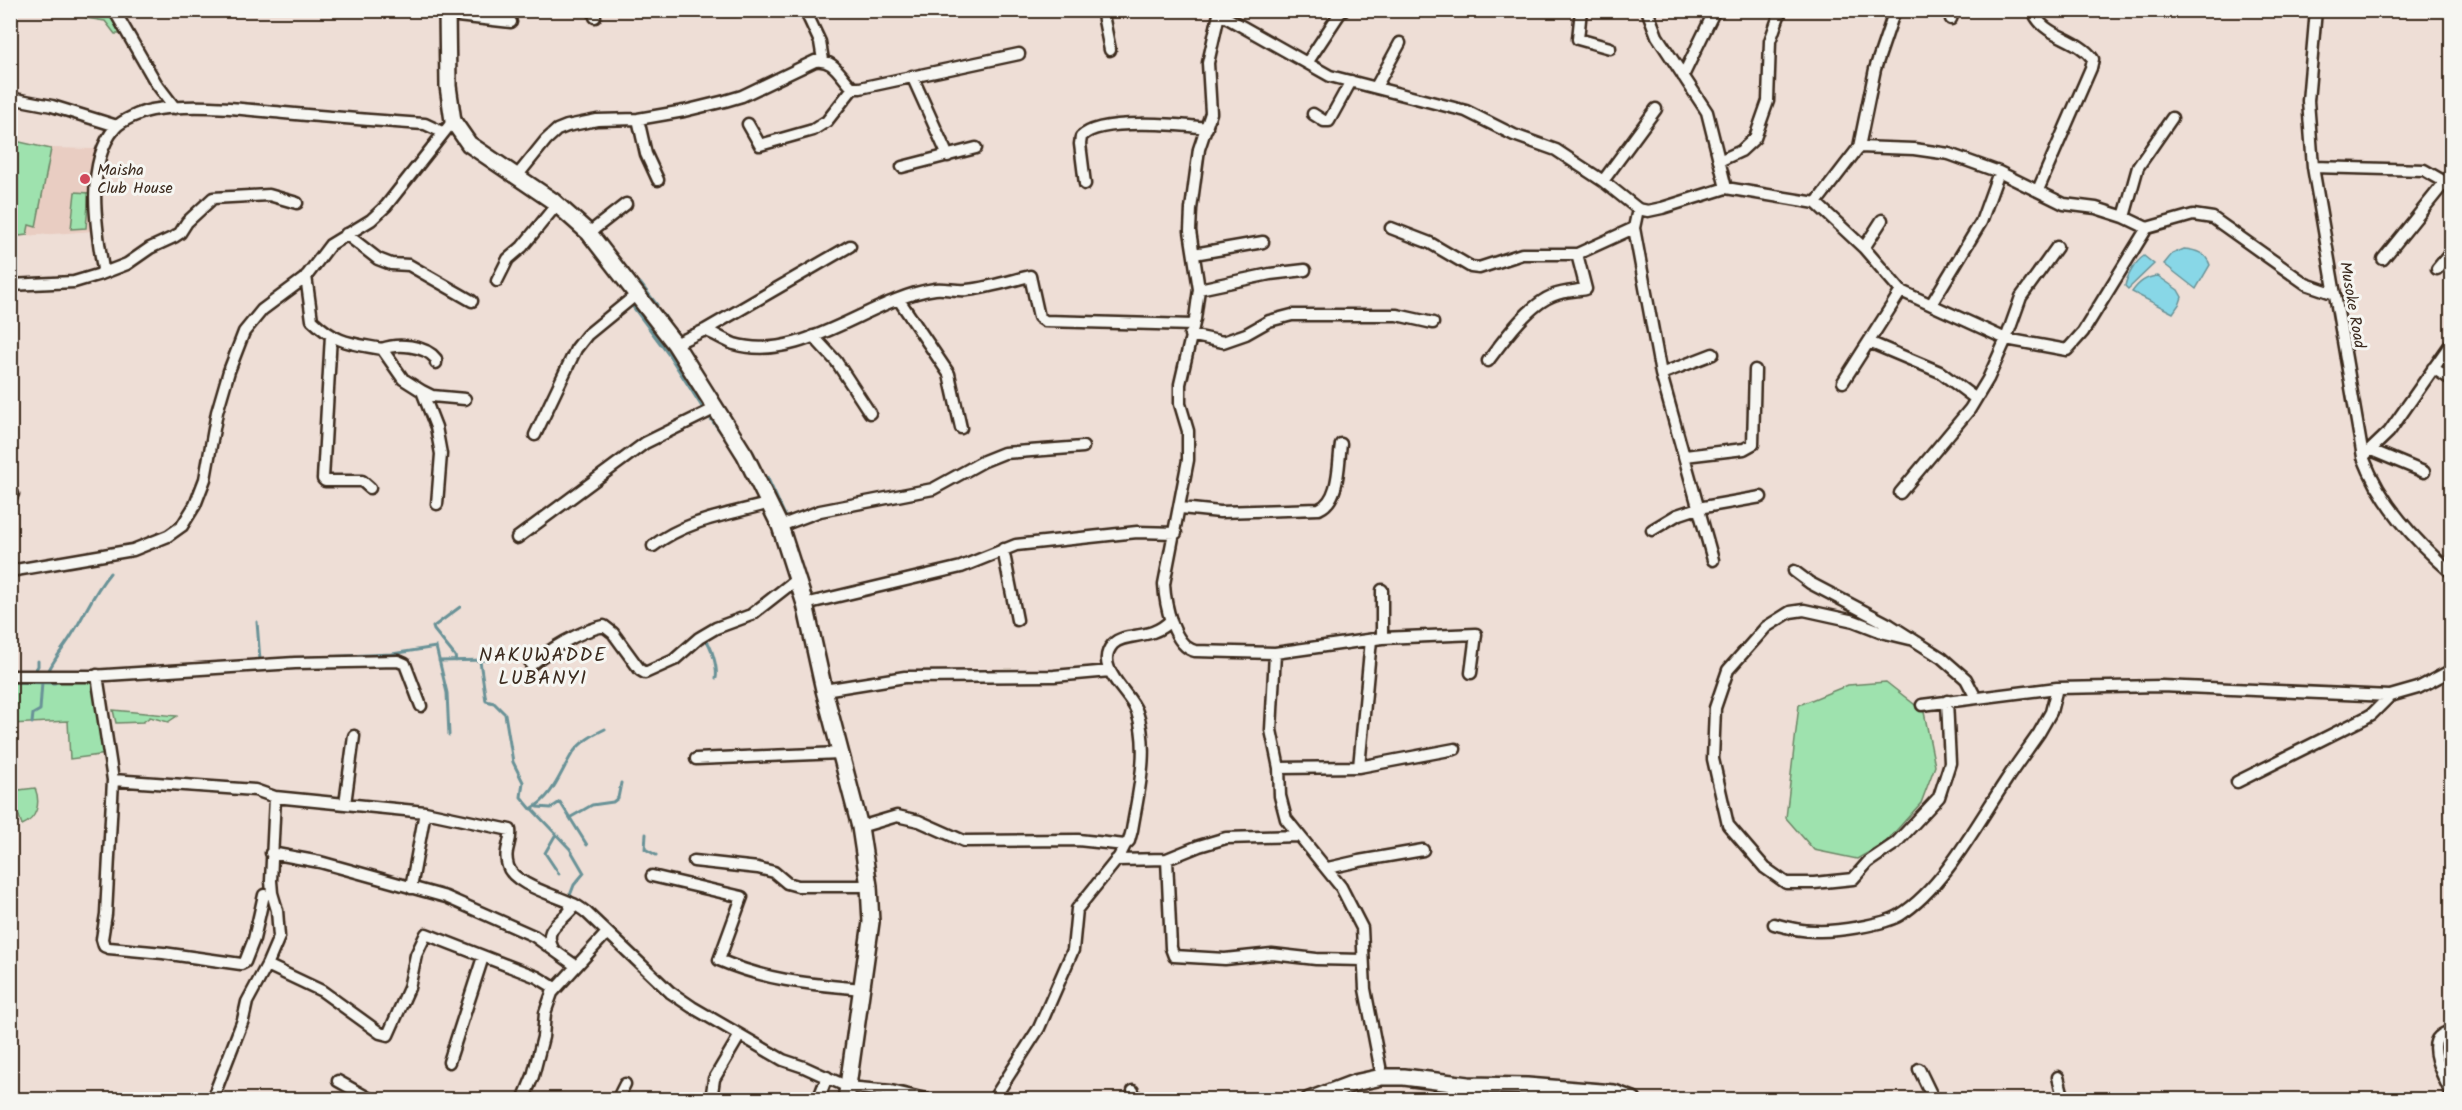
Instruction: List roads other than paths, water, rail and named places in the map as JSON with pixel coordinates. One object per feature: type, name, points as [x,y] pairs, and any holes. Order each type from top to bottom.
[{"type":"street","points":[[114,10],[156,83],[175,108]]},
{"type":"street","points":[[723,10],[736,10]]},
{"type":"street","points":[[805,10],[820,42],[822,60]]},
{"type":"street","points":[[1102,10],[1110,50]]},
{"type":"street","points":[[1306,63],[1344,10]]},
{"type":"street","points":[[1581,10],[1578,39],[1610,48]]},
{"type":"street","points":[[1647,10],[1657,36],[1707,111],[1726,188]]},
{"type":"street","points":[[1683,76],[1715,10]]},
{"type":"street","points":[[1719,161],[1741,152],[1755,138],[1768,101],[1770,41],[1781,10]]},
{"type":"street","points":[[1816,203],[1859,147],[1875,69],[1895,10]]},
{"type":"street","points":[[2038,190],[2093,59],[2086,50],[2042,25],[2036,17],[2039,10]]},
{"type":"street","name":"Musoke Road","points":[[2316,10],[2308,100],[2313,167],[2335,294],[2372,480],[2397,518],[2451,573]]},
{"type":"street","points":[[1471,673],[1476,634],[1377,639],[1275,652],[1189,650],[1181,642],[1171,620],[1165,604],[1164,584],[1181,508],[1189,445],[1188,431],[1180,404],[1180,384],[1199,289],[1190,231],[1191,209],[1199,149],[1211,113],[1208,63],[1220,12],[1330,76],[1466,111],[1514,135],[1556,150],[1604,181],[1638,209],[1648,211],[1662,208],[1726,188],[1816,203],[1864,248],[1901,291],[1932,303],[2007,339],[2067,350],[2083,332],[2146,228]]},
{"type":"street","points":[[10,571],[132,550],[168,536],[182,526],[195,506],[205,478],[217,412],[244,332],[262,310],[306,276],[330,245],[370,220],[386,206],[447,127],[447,13],[511,22]]},
{"type":"street","points":[[1376,87],[1400,43]]},
{"type":"street","points":[[748,124],[760,145],[802,135],[827,121],[853,88],[1019,54]]},
{"type":"street","points":[[517,176],[530,158],[557,130],[588,121],[638,119],[684,111],[742,96],[797,69],[822,60],[832,64],[853,88]]},
{"type":"street","points":[[912,76],[948,156]]},
{"type":"street","points":[[1313,114],[1324,121],[1329,121],[1351,81]]},
{"type":"street","points":[[10,99],[52,106],[117,126]]},
{"type":"street","points":[[101,274],[103,269],[95,218],[97,178],[103,145],[117,126],[147,111],[175,108],[217,108],[447,127],[557,204],[589,233],[675,344],[745,455],[780,526],[805,604],[824,690],[860,827],[869,886],[871,922],[847,1093]]},
{"type":"street","points":[[1604,181],[1656,109]]},
{"type":"street","points":[[2124,217],[2138,167],[2172,118]]},
{"type":"street","points":[[638,119],[646,154],[658,180]]},
{"type":"street","points":[[1085,184],[1080,144],[1081,137],[1091,130],[1130,124],[1169,124],[1207,128]]},
{"type":"street","points":[[1859,147],[1914,149],[1949,154],[1999,172],[2064,204],[2096,208],[2124,217],[2146,228],[2193,215],[2213,218],[2306,284],[2335,294]]},
{"type":"street","points":[[902,167],[976,148]]},
{"type":"street","points":[[2313,167],[2424,170],[2448,184],[2383,259]]},
{"type":"street","points":[[1932,303],[1981,222],[1999,172]]},
{"type":"street","points":[[10,285],[74,282],[127,264],[150,248],[180,233],[187,222],[213,198],[269,195],[297,203]]},
{"type":"street","points":[[497,281],[508,259],[522,247],[557,204]]},
{"type":"street","points":[[589,233],[626,204]]},
{"type":"street","points":[[1638,209],[1634,228],[1661,374],[1713,561]]},
{"type":"street","points":[[1864,248],[1882,220]]},
{"type":"street","points":[[1391,228],[1430,243],[1471,267],[1479,268],[1522,255],[1577,254],[1634,228]]},
{"type":"street","points":[[346,234],[378,259],[409,266],[472,301]]},
{"type":"street","points":[[1194,254],[1263,242]]},
{"type":"street","points":[[675,344],[705,330],[850,246]]},
{"type":"street","points":[[1900,493],[1976,399],[2007,339],[2022,297],[2057,247]]},
{"type":"street","points":[[2437,269],[2451,251]]},
{"type":"street","points":[[1488,361],[1513,328],[1552,295],[1586,289],[1577,254]]},
{"type":"street","points":[[1199,289],[1270,274],[1305,270]]},
{"type":"street","points":[[306,276],[312,320],[331,335],[346,343],[382,349],[404,346],[432,353],[436,363]]},
{"type":"street","points":[[705,330],[736,344],[766,348],[813,336],[899,300],[936,289],[970,290],[1030,276],[1039,316],[1045,321],[1192,330],[1222,342],[1246,334],[1269,321],[1292,315],[1397,315],[1432,323]]},
{"type":"street","points":[[1843,382],[1901,291]]},
{"type":"street","points":[[536,435],[576,349],[587,335],[637,294]]},
{"type":"street","points":[[899,300],[949,374],[961,428]]},
{"type":"street","points":[[331,335],[323,479],[325,481],[362,481],[370,488]]},
{"type":"street","points":[[813,336],[842,369],[870,413]]},
{"type":"street","points":[[1869,342],[1940,372],[1976,399]]},
{"type":"street","points":[[2424,472],[2367,454],[2389,432],[2451,342]]},
{"type":"street","points":[[382,349],[403,379],[422,392],[432,396],[465,399]]},
{"type":"street","points":[[1661,374],[1713,354]]},
{"type":"street","points":[[2433,368],[2451,380]]},
{"type":"street","points":[[1685,456],[1744,449],[1753,444],[1755,370]]},
{"type":"street","points":[[422,392],[440,439],[441,467],[436,504]]},
{"type":"street","points":[[517,538],[645,443],[714,409]]},
{"type":"street","points":[[1181,508],[1220,512],[1326,507],[1334,492],[1341,444]]},
{"type":"street","points":[[780,526],[820,511],[933,489],[984,461],[1004,453],[1083,447]]},
{"type":"street","points":[[1652,530],[1677,515],[1698,508],[1761,497]]},
{"type":"street","points":[[653,546],[668,534],[690,525],[770,502]]},
{"type":"street","points":[[805,604],[961,567],[1003,549],[1025,544],[1137,532],[1176,533]]},
{"type":"street","points":[[1003,549],[1017,620]]},
{"type":"street","points":[[1794,571],[1810,583],[1890,625],[1955,668],[1966,679],[1976,698]]},
{"type":"street","points":[[531,665],[566,642],[604,626],[613,633],[640,670],[645,673],[674,660],[699,638],[716,628],[751,615],[797,579]]},
{"type":"street","points":[[1359,768],[1382,590]]},
{"type":"street","points":[[1910,639],[1854,621],[1804,610],[1790,612],[1766,627],[1728,670],[1714,708],[1713,759],[1728,825],[1765,868],[1786,883],[1853,879],[1868,862],[1896,843],[1939,797],[1950,763],[1947,701]]},
{"type":"street","points":[[993,1100],[1039,1028],[1073,950],[1077,909],[1116,860],[1129,841],[1132,831],[1143,764],[1143,749],[1136,708],[1110,671],[1108,658],[1114,644],[1127,638],[1155,633],[1171,620]]},
{"type":"street","points":[[1275,652],[1271,730],[1279,768],[1282,809],[1299,836],[1328,868],[1358,917],[1364,934],[1362,960],[1369,1012],[1382,1077]]},
{"type":"street","points":[[10,676],[97,675],[295,663],[398,661],[405,664],[411,673],[421,705]]},
{"type":"street","points":[[1922,705],[2057,688],[2162,687],[2390,696],[2418,688],[2451,670]]},
{"type":"street","points":[[824,690],[905,677],[1054,676],[1110,671]]},
{"type":"street","points":[[97,675],[113,780],[106,914],[102,939],[104,946],[242,964],[245,962],[254,939],[264,895],[271,853],[275,797]]},
{"type":"street","points":[[1774,924],[1816,932],[1866,925],[1887,921],[1900,915],[1915,903],[1953,860],[2039,732],[2050,712],[2057,688]]},
{"type":"street","points":[[2237,782],[2365,718],[2390,696]]},
{"type":"street","points":[[345,804],[354,736]]},
{"type":"street","points":[[1279,768],[1359,768],[1455,750]]},
{"type":"street","points":[[696,759],[840,753]]},
{"type":"street","points":[[113,780],[255,790],[275,797],[426,812],[510,831],[505,851],[508,868],[513,875],[524,880],[533,889],[569,902],[587,913],[670,992],[692,1007],[783,1060],[827,1077],[847,1093],[891,1091],[930,1100]]},
{"type":"street","points":[[411,888],[426,812]]},
{"type":"street","points":[[860,827],[897,816],[919,821],[964,841],[1078,840],[1125,844]]},
{"type":"street","points":[[1116,860],[1167,859],[1212,841],[1226,838],[1299,836]]},
{"type":"street","points":[[1328,868],[1423,850]]},
{"type":"street","points":[[271,853],[320,862],[446,897],[525,932],[576,966]]},
{"type":"street","points":[[1167,859],[1171,948],[1174,956],[1225,959],[1272,954],[1316,959],[1362,960]]},
{"type":"street","points":[[694,861],[758,868],[774,872],[787,883],[798,886],[869,886]]},
{"type":"street","points":[[652,876],[742,897],[719,960],[746,972],[788,982],[862,989]]},
{"type":"street","points":[[212,1100],[243,1020],[247,1002],[279,937],[277,910],[264,895]]},
{"type":"street","points":[[553,949],[548,939],[549,933],[571,910],[569,902]]},
{"type":"street","points":[[267,965],[322,991],[380,1033],[388,1035],[409,988],[416,955],[426,934],[537,977],[555,988]]},
{"type":"street","points":[[523,1100],[533,1076],[543,1037],[545,1013],[555,988],[603,937],[609,934]]},
{"type":"street","points":[[449,1062],[483,957]]},
{"type":"street","points":[[2451,1030],[2440,1036],[2434,1045],[2451,1095]]},
{"type":"street","points":[[711,1100],[714,1079],[740,1035]]},
{"type":"street","points":[[1919,1069],[1934,1100]]},
{"type":"street","points":[[818,1100],[827,1077]]},
{"type":"street","points":[[1309,1100],[1353,1083],[1382,1077],[1404,1077],[1482,1086],[1527,1086],[1623,1098]]},
{"type":"street","points":[[2058,1077],[2064,1100]]},
{"type":"street","points":[[338,1081],[372,1100]]},
{"type":"street","points":[[617,1100],[625,1084]]},
{"type":"street","points":[[1473,1100],[1482,1086]]},
{"type":"water","points":[[2184,249],[2200,253],[2210,265],[2196,289],[2164,264],[2172,254]]},
{"type":"water","points":[[2144,256],[2154,264],[2128,289],[2125,286],[2130,274]]},
{"type":"water","points":[[2158,276],[2178,290],[2182,297],[2173,313],[2132,292],[2143,281]]},
{"type":"waterway","points":[[640,283],[657,305]]},
{"type":"waterway","points":[[631,304],[669,355],[704,410]]},
{"type":"waterway","points":[[664,315],[671,328]]},
{"type":"waterway","points":[[708,415],[723,435]]},
{"type":"waterway","points":[[735,425],[755,456]]},
{"type":"waterway","points":[[726,439],[731,446]]},
{"type":"waterway","points":[[767,477],[787,520]]},
{"type":"waterway","points":[[48,672],[99,587],[110,573]]},
{"type":"waterway","points":[[456,661],[455,656],[433,627],[460,607]]},
{"type":"waterway","points":[[257,622],[260,660]]},
{"type":"waterway","points":[[705,639],[714,657],[716,678]]},
{"type":"waterway","points":[[273,659],[392,654],[436,647],[447,693],[449,735]]},
{"type":"waterway","points":[[439,661],[488,660]]},
{"type":"waterway","points":[[34,672],[38,661]]},
{"type":"waterway","points":[[480,661],[486,701],[494,703],[505,714],[513,762],[523,782],[521,797],[531,809],[550,792],[575,750],[587,739],[605,729]]},
{"type":"waterway","points":[[10,682],[55,683]]},
{"type":"waterway","points":[[32,723],[33,714],[40,710],[42,682]]},
{"type":"waterway","points":[[571,817],[592,805],[613,802],[618,798],[621,783]]},
{"type":"waterway","points":[[537,807],[551,808],[560,802],[587,845]]},
{"type":"waterway","points":[[532,809],[570,849],[584,873],[574,885],[569,898]]},
{"type":"waterway","points":[[556,834],[545,853],[559,874]]},
{"type":"waterway","points":[[646,834],[645,849],[656,855]]},
{"type":"place","name":"Maisha Club House","points":[[85,179]]},
{"type":"district","name":"NAKUWADDE LUBANYI","points":[[543,668]]}]
